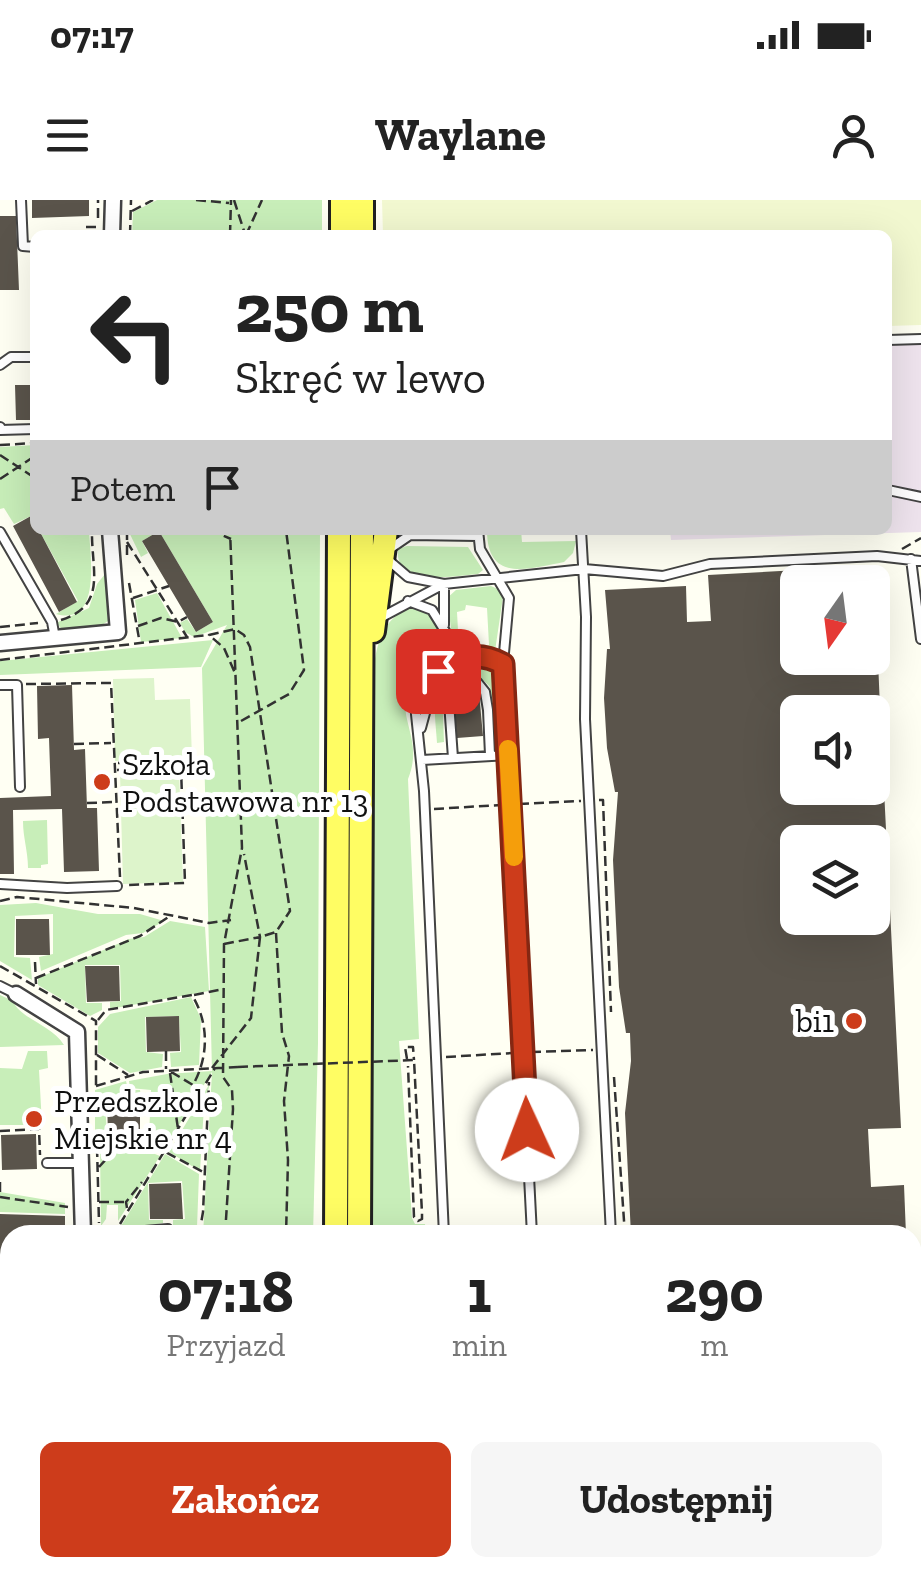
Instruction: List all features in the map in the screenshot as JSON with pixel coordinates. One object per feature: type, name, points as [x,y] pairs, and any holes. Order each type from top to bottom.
[{"type":"main road","points":[[342,200],[342,230]]},
{"type":"main road","points":[[362,200],[362,230]]},
{"type":"main road","points":[[333,1225],[339,535]]},
{"type":"main road","points":[[359,1225],[362,535]]},
{"type":"main road","points":[[361,727],[370,706],[373,628],[386,535]]},
{"type":"street","points":[[105,230],[113,200]]},
{"type":"street","points":[[0,643],[118,632],[110,535]]},
{"type":"street","points":[[16,994],[76,1032],[83,1225]]},
{"type":"lane","points":[[21,200],[22,246],[30,247]]},
{"type":"lane","points":[[892,340],[921,339]]},
{"type":"lane","points":[[0,365],[11,357],[30,357]]},
{"type":"lane","points":[[0,427],[30,429]]},
{"type":"lane","points":[[892,491],[921,497]]},
{"type":"lane","points":[[0,532],[52,622],[54,638]]},
{"type":"lane","points":[[407,535],[385,554],[392,566],[408,577],[444,584],[584,569],[663,576],[710,564],[876,556],[916,560],[921,639]]},
{"type":"lane","points":[[478,535],[480,549],[509,598]]},
{"type":"lane","points":[[581,535],[584,690],[610,1225]]},
{"type":"lane","points":[[523,576],[509,598],[503,664],[532,1225]]},
{"type":"lane","points":[[373,628],[385,614],[444,584]]},
{"type":"lane","points":[[443,1225],[425,810],[414,695],[420,674],[441,644],[444,584]]},
{"type":"lane","points":[[408,601],[428,607],[444,626]]},
{"type":"lane","points":[[420,731],[438,671],[459,657],[472,655],[489,656],[503,664]]},
{"type":"lane","points":[[453,758],[448,688],[468,682],[478,682],[485,692],[490,755]]},
{"type":"lane","points":[[0,686],[16,685],[20,786]]},
{"type":"lane","points":[[422,760],[508,755]]},
{"type":"lane","points":[[0,884],[117,886]]},
{"type":"lane","points":[[0,986],[16,994]]},
{"type":"lane","points":[[47,1163],[80,1163]]},
{"type":"path","points":[[130,230],[131,200]]},
{"type":"path","points":[[131,212],[153,200]]},
{"type":"path","points":[[196,200],[232,201]]},
{"type":"path","points":[[248,230],[262,200]]},
{"type":"path","points":[[232,201],[244,230]]},
{"type":"path","points":[[230,230],[232,201]]},
{"type":"path","points":[[86,227],[100,230]]},
{"type":"path","points":[[0,445],[30,444]]},
{"type":"path","points":[[0,454],[30,475]]},
{"type":"path","points":[[0,479],[30,459]]},
{"type":"path","points":[[0,627],[52,622],[77,615],[88,607],[93,596],[92,535]]},
{"type":"path","points":[[126,535],[140,646]]},
{"type":"path","points":[[222,535],[231,539]]},
{"type":"path","points":[[225,1225],[233,1109],[232,1090],[222,1068],[224,944],[242,848],[231,535]]},
{"type":"path","points":[[240,721],[289,694],[304,670],[287,535]]},
{"type":"path","points":[[902,549],[921,538]]},
{"type":"path","points":[[126,541],[188,639]]},
{"type":"path","points":[[132,598],[168,586]]},
{"type":"path","points":[[137,626],[161,618],[178,622],[186,617]]},
{"type":"path","points":[[235,628],[250,647],[290,900],[290,911],[276,932],[282,1033],[289,1056],[284,1101],[286,1225]]},
{"type":"path","points":[[0,660],[140,646],[235,628]]},
{"type":"path","points":[[209,635],[224,648],[238,679]]},
{"type":"path","points":[[16,685],[111,684],[120,886],[185,883],[181,768],[117,770]]},
{"type":"path","points":[[74,744],[112,743]]},
{"type":"path","points":[[116,763],[195,760]]},
{"type":"path","points":[[425,810],[604,800],[611,1010]]},
{"type":"path","points":[[87,803],[118,802]]},
{"type":"path","points":[[122,1225],[127,1209],[213,1068],[251,1018],[260,937],[242,848]]},
{"type":"path","points":[[0,901],[16,898],[134,908],[209,923],[231,920]]},
{"type":"path","points":[[36,978],[140,936],[170,916]]},
{"type":"path","points":[[224,944],[276,932]]},
{"type":"path","points":[[36,962],[36,986]]},
{"type":"path","points":[[106,1010],[224,989]]},
{"type":"path","points":[[192,995],[202,1011],[204,1033],[202,1068],[193,1085],[195,1102]]},
{"type":"path","points":[[96,1022],[106,1010],[106,1001]]},
{"type":"path","points":[[405,1047],[414,1047],[414,1060],[422,1213],[422,1220],[418,1221],[414,1217],[405,1047]]},
{"type":"path","points":[[434,1057],[602,1049]]},
{"type":"path","points":[[166,1052],[178,1130]]},
{"type":"path","points":[[96,1054],[129,1076]]},
{"type":"path","points":[[96,1086],[129,1076],[202,1068],[414,1060]]},
{"type":"path","points":[[614,1066],[623,1225]]},
{"type":"path","points":[[168,1071],[193,1085]]},
{"type":"path","points":[[200,1225],[209,1080]]},
{"type":"path","points":[[0,1131],[39,1129],[40,1142]]},
{"type":"path","points":[[126,1135],[127,1145]]},
{"type":"path","points":[[98,1168],[119,1145]]},
{"type":"path","points":[[100,1225],[95,1147],[156,1147],[205,1172]]},
{"type":"path","points":[[127,1209],[126,1202],[146,1181]]},
{"type":"path","points":[[0,1182],[0,1195],[82,1208]]},
{"type":"path","points":[[99,1202],[126,1202]]},
{"type":"shaded area","points":[[921,343],[921,532],[892,533],[892,344]]},
{"type":"shaded area","points":[[670,535],[827,535],[671,540]]},
{"type":"green space","points":[[157,200],[322,200],[322,230],[132,230],[133,212]]},
{"type":"green space","points":[[382,200],[921,200],[921,325],[892,326],[892,230],[383,230]]},
{"type":"green space","points":[[30,445],[30,516],[14,524],[4,508],[0,509],[0,447]]},
{"type":"green space","points":[[42,535],[89,535],[87,600],[81,610],[71,615],[56,614],[78,601]]},
{"type":"green space","points":[[130,535],[152,535],[142,541],[148,553],[141,557]]},
{"type":"green space","points":[[161,535],[320,535],[313,1225],[204,1225],[212,1072],[164,1149],[132,1142],[149,1138],[151,1090],[130,1088],[129,1081],[212,1071],[202,668],[227,625],[194,637],[180,623],[187,619],[196,632],[213,622]]},
{"type":"green space","points":[[488,535],[521,535],[522,542],[576,541],[573,553],[564,562],[524,569],[502,565],[489,547]]},
{"type":"green space","points":[[468,547],[483,570],[456,576],[415,574],[399,561],[398,549]]},
{"type":"green space","points":[[105,574],[108,621],[96,629],[62,629],[56,623],[89,608]]},
{"type":"green space","points":[[491,586],[500,590],[503,597],[495,651],[481,647],[489,645],[487,608],[466,605],[465,610],[457,612],[459,649],[468,649],[441,664],[438,661],[448,646],[451,631],[446,599],[456,590]]},
{"type":"green space","points":[[157,593],[182,638],[141,642],[135,600]]},
{"type":"green space","points":[[413,607],[431,614],[437,629],[434,640],[413,668],[405,703],[413,754],[408,779],[419,1039],[399,1041],[412,1218],[415,1224],[425,1225],[372,1225],[373,676],[379,641],[398,615]]},
{"type":"green space","points":[[213,640],[201,667],[0,675],[0,661]]},
{"type":"green space","points":[[462,661],[489,662],[498,672],[500,749],[494,746],[490,687],[470,675],[447,680],[442,690],[444,742],[437,743],[438,685]]},
{"type":"green space","points":[[154,678],[155,700],[190,699],[192,759],[115,761],[113,679]]},
{"type":"green space","points":[[179,771],[183,882],[123,884],[120,773]]},
{"type":"green space","points":[[47,820],[48,864],[28,868],[23,821]]},
{"type":"green space","points":[[36,903],[98,914],[140,914],[164,921],[143,933],[126,935],[41,971],[39,957],[53,954],[53,914],[15,916],[14,957],[30,958],[32,980],[0,961],[0,905]]},
{"type":"green space","points":[[170,921],[205,927],[209,991],[110,1009],[110,1002],[121,1001],[120,965],[85,965],[86,1003],[102,1003],[102,1010],[90,1016],[38,985],[38,978],[129,939],[144,937]]},
{"type":"green space","points":[[0,995],[13,1001],[22,1013],[52,1032],[64,1045],[0,1047]]},
{"type":"green space","points":[[191,997],[201,1019],[199,1065],[171,1067],[170,1053],[181,1052],[179,1016],[145,1017],[146,1052],[163,1054],[162,1067],[130,1073],[98,1053],[98,1027],[110,1014]]},
{"type":"green space","points":[[28,1051],[47,1051],[48,1068],[39,1070],[42,1125],[0,1125],[0,1068],[22,1069]]},
{"type":"green space","points":[[126,1081],[128,1090],[140,1090],[141,1097],[105,1100],[107,1137],[122,1137],[123,1142],[95,1143],[95,1090]]},
{"type":"green space","points":[[210,1083],[204,1106],[200,1171],[169,1152]]},
{"type":"green space","points":[[140,1148],[160,1156],[118,1221],[118,1205],[107,1205],[102,1225],[101,1225],[100,1149]]},
{"type":"green space","points":[[165,1154],[199,1174],[197,1225],[173,1225],[173,1220],[185,1219],[182,1181],[148,1183],[149,1220],[163,1223],[122,1225]]},
{"type":"green space","points":[[0,1192],[65,1203],[65,1214],[0,1212]]},
{"type":"building","points":[[32,200],[89,200],[89,216],[32,218]]},
{"type":"building","points":[[0,216],[16,216],[19,290],[0,290]]},
{"type":"building","points":[[15,385],[30,385],[30,420],[16,420]]},
{"type":"building","points":[[30,517],[30,535],[42,535],[77,602],[59,612],[13,526]]},
{"type":"building","points":[[161,535],[213,622],[196,632],[142,541]]},
{"type":"building","points":[[780,571],[780,675],[879,675],[879,695],[780,695],[780,805],[885,805],[886,825],[780,825],[780,935],[890,935],[890,909],[901,1128],[868,1129],[871,1187],[904,1185],[906,1225],[631,1225],[625,1113],[630,1033],[626,1033],[619,987],[613,860],[618,792],[607,748],[604,698],[610,649],[605,590],[686,586],[687,622],[711,621],[708,575]]},
{"type":"building","points":[[72,685],[74,750],[85,749],[87,808],[97,808],[99,871],[64,872],[62,809],[13,810],[14,874],[0,874],[0,798],[51,796],[49,738],[38,739],[37,686]]},
{"type":"building","points":[[464,690],[464,694],[479,693],[483,736],[457,738],[453,692]]},
{"type":"building","points":[[16,919],[49,919],[50,955],[16,955]]},
{"type":"building","points":[[85,966],[119,966],[120,1001],[87,1002]]},
{"type":"building","points":[[179,1016],[180,1051],[147,1052],[146,1017]]},
{"type":"building","points":[[140,1099],[140,1135],[108,1135],[107,1100]]},
{"type":"building","points":[[36,1134],[37,1169],[2,1170],[1,1135]]},
{"type":"building","points":[[181,1183],[183,1219],[150,1219],[149,1184]]},
{"type":"building","points":[[0,1214],[65,1216],[65,1225],[0,1225]]},
{"type":"slow traffic","points":[[508,749],[514,857]]},
{"type":"place","name":"Szkoła Podstawowa nr 13","points":[[102,782]]},
{"type":"place","name":"bi1","points":[[854,1021]]},
{"type":"place","name":"Przedszkole Miejskie nr 4","points":[[34,1119]]},
{"type":"route","points":[[438,671],[459,657],[472,655],[489,656],[503,664],[527,1130]]}]
